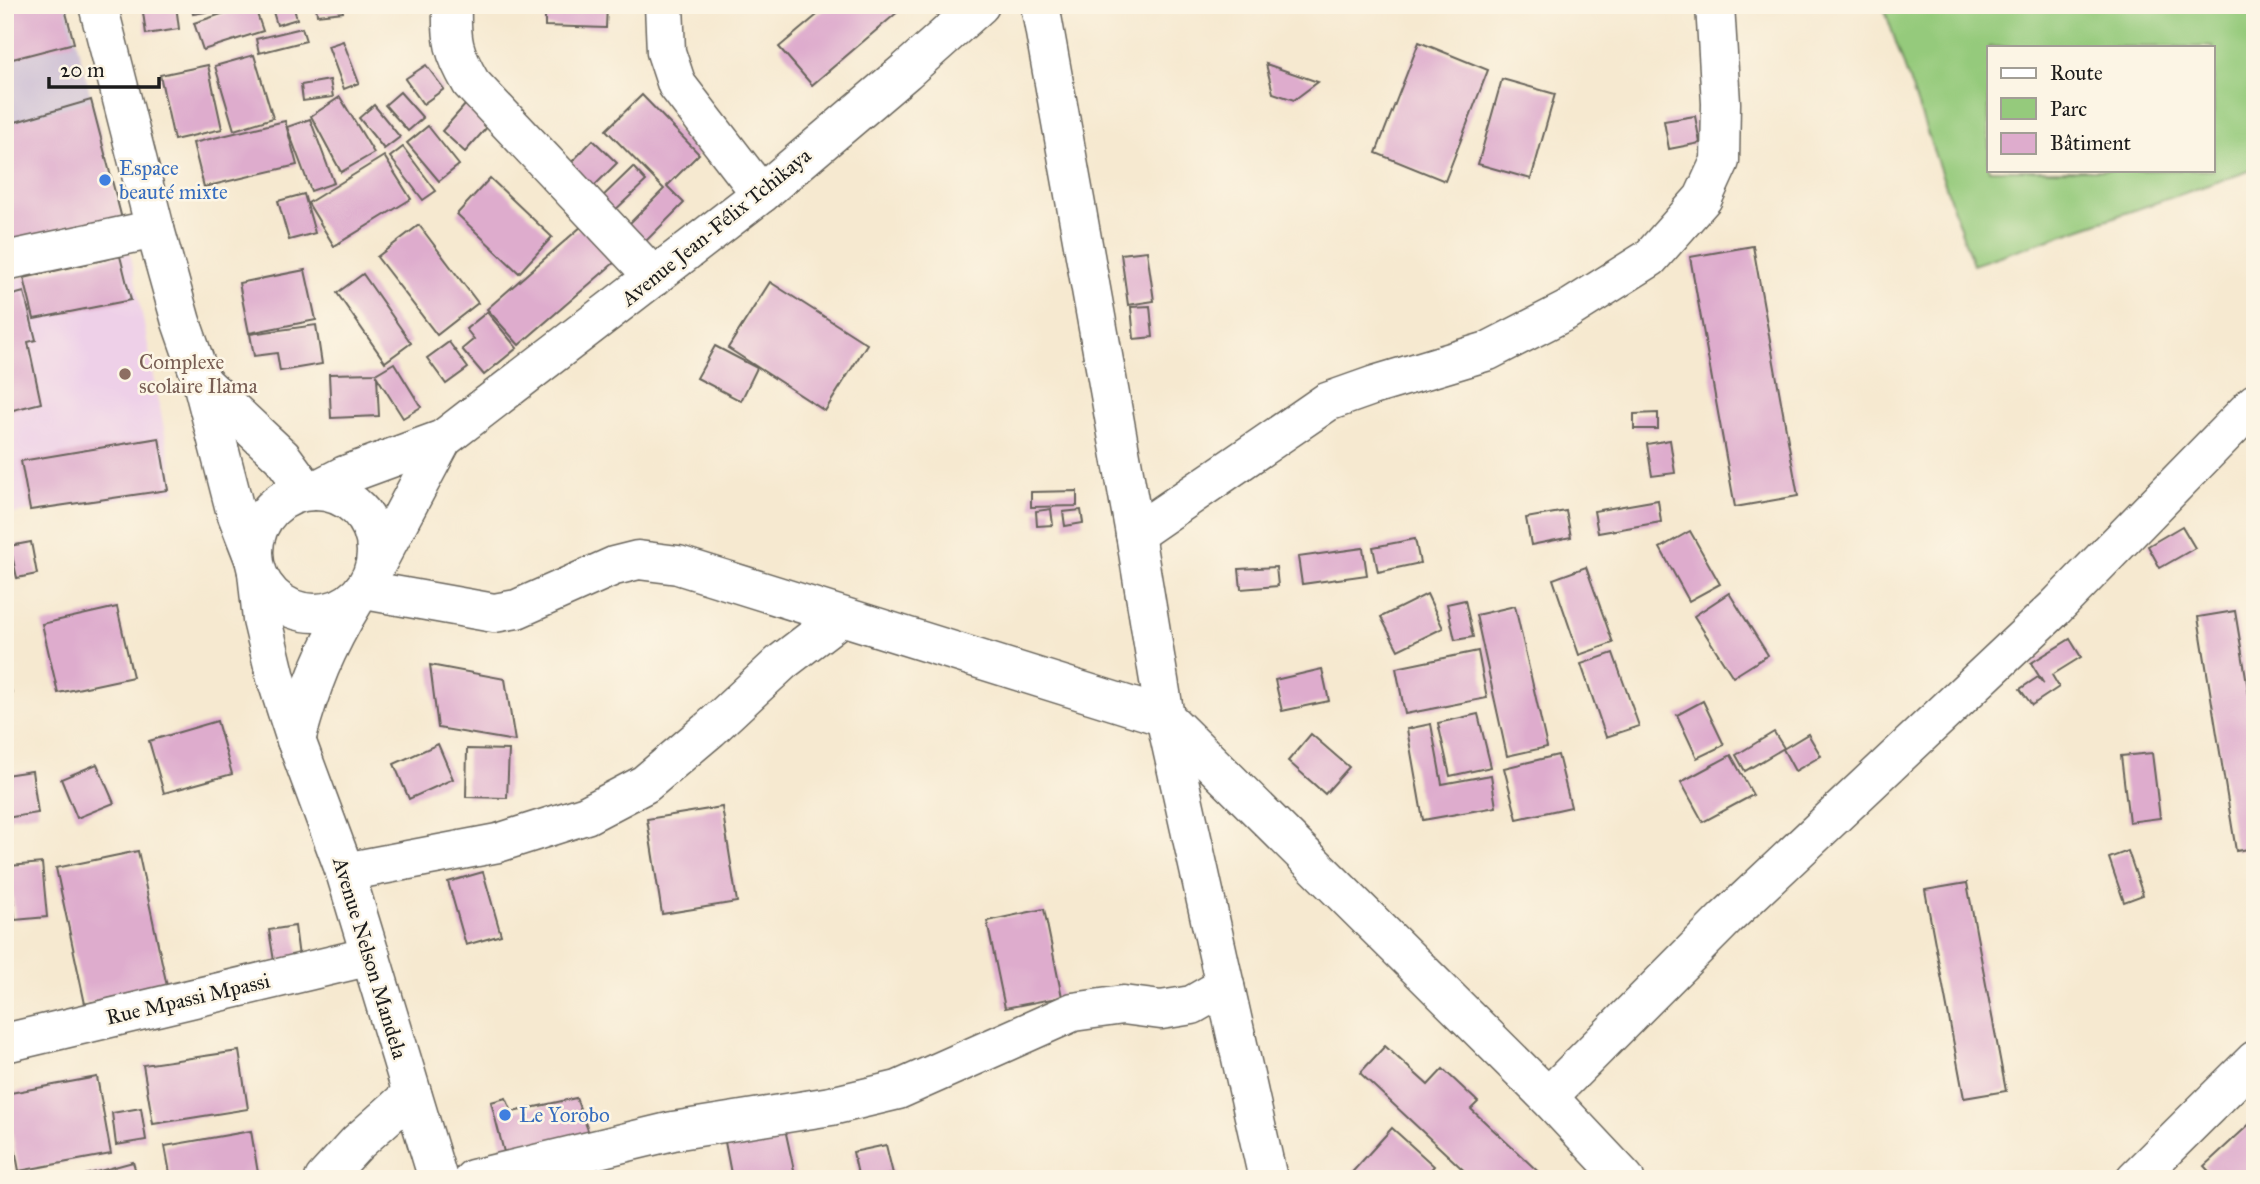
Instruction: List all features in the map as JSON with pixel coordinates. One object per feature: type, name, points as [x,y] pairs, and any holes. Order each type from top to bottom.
[{"type":"street","points":[[98,5],[155,229],[181,321],[202,382],[235,510],[255,565],[266,590],[281,604],[298,612],[318,615],[338,610],[365,585],[376,543],[369,522],[355,505],[336,494],[311,491],[289,496],[273,507],[261,522],[254,540],[255,565]]},
{"type":"street","points":[[452,5],[451,29],[456,56],[471,83],[654,277]]},
{"type":"street","points":[[664,5],[666,52],[677,85],[761,194]]},
{"type":"street","name":"Avenue Jean-Félix Tchikaya","points":[[311,491],[345,475],[443,439],[761,194],[980,5]]},
{"type":"street","points":[[1040,5],[1165,717],[1268,1179]]},
{"type":"street","points":[[1135,534],[1327,402],[1488,351],[1566,311],[1650,258],[1703,198],[1720,161],[1721,103],[1715,5]]},
{"type":"street","points":[[19,258],[155,229]]},
{"type":"street","points":[[202,382],[282,457],[311,491]]},
{"type":"street","points":[[1548,1097],[1726,918],[2055,608],[2255,403]]},
{"type":"street","name":"Avenue Jean-Félix Tchikaya","points":[[296,740],[310,689],[324,655],[365,585],[443,439]]},
{"type":"street","points":[[365,585],[494,613],[517,609],[614,566],[638,560],[677,565],[1165,717],[1548,1097],[1625,1179]]},
{"type":"street","name":"Avenue Nelson Mandela","points":[[255,565],[261,620],[276,678],[345,872],[438,1179]]},
{"type":"street","points":[[345,872],[498,843],[586,815],[645,784],[710,729],[782,662],[841,617]]},
{"type":"street","name":"Rue Mpassi Mpassi","points":[[5,1043],[371,956]]},
{"type":"street","points":[[488,1177],[673,1130],[831,1106],[898,1090],[1073,1012],[1123,1005],[1161,1010],[1192,1005],[1225,986]]},
{"type":"street","points":[[2135,1179],[2255,1060]]},
{"type":"street","points":[[324,1179],[356,1143],[412,1094]]},
{"type":"shaded area","points":[[5,5],[67,5],[123,220],[5,247]]},
{"type":"shaded area","points":[[130,252],[176,491],[5,515],[5,281]]},
{"type":"green space","points":[[1883,5],[2255,5],[2255,169],[1973,265]]},
{"type":"building","points":[[5,5],[64,5],[74,43],[5,61]]},
{"type":"building","points":[[142,5],[176,5],[179,29],[146,34]]},
{"type":"building","points":[[191,5],[236,5],[236,7],[193,14]]},
{"type":"building","points":[[254,5],[263,31],[203,50],[194,23]]},
{"type":"building","points":[[271,5],[293,5],[297,19],[277,25]]},
{"type":"building","points":[[316,5],[342,5],[343,12],[317,15]]},
{"type":"building","points":[[545,5],[607,5],[606,28],[545,26]]},
{"type":"building","points":[[829,5],[894,5],[899,11],[812,85],[779,47]]},
{"type":"building","points":[[302,28],[306,41],[259,53],[256,39]]},
{"type":"building","points":[[343,41],[359,83],[344,89],[328,46]]},
{"type":"building","points":[[1419,42],[1488,70],[1445,181],[1376,153]]},
{"type":"building","points":[[254,55],[273,118],[234,130],[215,66]]},
{"type":"building","points":[[1266,64],[1318,82],[1294,100],[1273,93]]},
{"type":"building","points":[[208,65],[222,129],[174,140],[160,75]]},
{"type":"building","points":[[426,65],[444,89],[423,104],[405,79]]},
{"type":"building","points":[[1502,79],[1555,94],[1531,179],[1478,164]]},
{"type":"building","points":[[330,80],[333,97],[303,101],[301,85]]},
{"type":"building","points":[[400,92],[423,118],[408,131],[385,105]]},
{"type":"building","points":[[642,95],[699,154],[667,186],[684,203],[643,244],[625,228],[664,189],[606,130]]},
{"type":"building","points":[[340,97],[374,153],[341,172],[311,116]]},
{"type":"building","points":[[91,100],[122,219],[5,246],[5,125]]},
{"type":"building","points":[[466,104],[489,125],[465,152],[442,131]]},
{"type":"building","points":[[374,105],[400,137],[384,149],[359,118]]},
{"type":"building","points":[[1695,116],[1700,143],[1669,149],[1664,121]]},
{"type":"building","points":[[310,119],[334,183],[311,191],[287,127]]},
{"type":"building","points":[[285,121],[297,165],[204,187],[193,143]]},
{"type":"building","points":[[428,126],[459,165],[439,181],[407,143]]},
{"type":"building","points":[[593,140],[617,163],[585,195],[562,172]]},
{"type":"building","points":[[403,147],[436,191],[423,200],[390,157]]},
{"type":"building","points":[[384,156],[411,199],[334,246],[308,203]]},
{"type":"building","points":[[633,167],[646,181],[611,214],[599,200]]},
{"type":"building","points":[[490,178],[552,237],[519,273],[457,214]]},
{"type":"building","points":[[304,194],[315,233],[289,240],[278,201]]},
{"type":"building","points":[[590,219],[622,256],[519,345],[487,309]]},
{"type":"building","points":[[419,225],[478,303],[437,335],[377,257]]},
{"type":"building","points":[[1753,246],[1798,496],[1735,507],[1690,257]]},
{"type":"building","points":[[1147,251],[1154,301],[1128,305],[1121,254]]},
{"type":"building","points":[[120,256],[131,300],[34,319],[24,278]]},
{"type":"building","points":[[305,270],[316,320],[249,333],[239,283]]},
{"type":"building","points":[[363,274],[411,343],[385,362],[337,293]]},
{"type":"building","points":[[770,282],[867,344],[825,411],[728,348]]},
{"type":"building","points":[[24,292],[36,340],[28,342],[41,403],[5,412],[5,297]]},
{"type":"building","points":[[1150,306],[1153,337],[1134,339],[1131,307]]},
{"type":"building","points":[[487,312],[517,348],[484,375],[462,349],[474,339],[466,329]]},
{"type":"building","points":[[316,325],[322,364],[280,371],[277,353],[254,356],[250,334]]},
{"type":"building","points":[[449,342],[468,368],[446,384],[427,358]]},
{"type":"building","points":[[715,346],[757,368],[741,401],[697,378]]},
{"type":"building","points":[[394,363],[421,407],[403,418],[377,377],[379,416],[331,418],[329,374],[377,373]]},
{"type":"building","points":[[1658,413],[1658,429],[1634,429],[1634,414]]},
{"type":"building","points":[[159,438],[168,490],[30,510],[21,461]]},
{"type":"building","points":[[1670,440],[1675,473],[1652,476],[1647,444]]},
{"type":"building","points":[[1077,491],[1077,506],[1031,507],[1031,492]]},
{"type":"building","points":[[1658,500],[1661,522],[1598,533],[1594,511]]},
{"type":"building","points":[[1051,509],[1053,525],[1037,526],[1036,511]]},
{"type":"building","points":[[1081,510],[1083,523],[1065,526],[1063,512]]},
{"type":"building","points":[[1566,511],[1571,537],[1531,545],[1526,518]]},
{"type":"building","points":[[2182,526],[2195,548],[2160,568],[2148,546]]},
{"type":"building","points":[[1690,531],[1720,584],[1689,601],[1660,548]]},
{"type":"building","points":[[1415,539],[1420,563],[1378,572],[1373,547]]},
{"type":"building","points":[[31,542],[37,574],[17,578],[10,546]]},
{"type":"building","points":[[1363,548],[1367,575],[1302,584],[1298,557]]},
{"type":"building","points":[[1276,567],[1278,586],[1241,589],[1239,569]]},
{"type":"building","points":[[1586,567],[1613,643],[1579,655],[1553,579]]},
{"type":"building","points":[[1729,593],[1768,655],[1733,677],[1694,616]]},
{"type":"building","points":[[1427,594],[1443,628],[1398,650],[1381,617]]},
{"type":"building","points":[[1465,600],[1473,637],[1455,640],[1447,604]]},
{"type":"building","points":[[1515,606],[1547,747],[1507,756],[1476,615]]},
{"type":"building","points":[[117,607],[133,677],[58,693],[42,624]]},
{"type":"building","points":[[2235,611],[2255,731],[2255,848],[2236,851],[2198,617]]},
{"type":"building","points":[[2070,639],[2081,657],[2052,675],[2059,687],[2032,705],[2020,689],[2038,677],[2044,684],[2031,663]]},
{"type":"building","points":[[1478,651],[1487,698],[1405,714],[1396,668]]},
{"type":"building","points":[[1613,653],[1639,726],[1606,737],[1581,664]]},
{"type":"building","points":[[5,662],[12,694],[5,695]]},
{"type":"building","points":[[430,665],[505,679],[515,741],[438,728]]},
{"type":"building","points":[[1322,669],[1329,701],[1282,711],[1275,680]]},
{"type":"building","points":[[1703,701],[1724,745],[1697,758],[1677,715]]},
{"type":"building","points":[[1478,714],[1491,767],[1450,776],[1438,723]]},
{"type":"building","points":[[217,721],[232,774],[164,793],[149,741]]},
{"type":"building","points":[[1431,724],[1442,784],[1491,775],[1496,807],[1423,820],[1407,729]]},
{"type":"building","points":[[1774,732],[1784,748],[1745,771],[1736,755]]},
{"type":"building","points":[[1311,734],[1349,767],[1325,794],[1288,761]]},
{"type":"building","points":[[1808,734],[1821,756],[1795,771],[1783,749]]},
{"type":"building","points":[[438,744],[453,779],[409,799],[394,764]]},
{"type":"building","points":[[467,749],[509,750],[507,798],[466,797]]},
{"type":"building","points":[[2152,753],[2160,818],[2129,822],[2121,756]]},
{"type":"building","points":[[1558,755],[1571,807],[1517,819],[1504,768]]},
{"type":"building","points":[[1731,755],[1753,795],[1703,822],[1681,782]]},
{"type":"building","points":[[97,764],[114,803],[77,818],[61,779]]},
{"type":"building","points":[[32,771],[38,813],[5,818],[5,775]]},
{"type":"building","points":[[722,807],[737,902],[662,914],[647,819]]},
{"type":"building","points":[[138,851],[167,986],[85,1004],[56,868]]},
{"type":"building","points":[[2128,851],[2143,895],[2124,902],[2109,858]]},
{"type":"building","points":[[42,863],[47,917],[15,920],[10,866]]},
{"type":"building","points":[[483,872],[501,935],[466,945],[448,882]]},
{"type":"building","points":[[1967,883],[2006,1091],[1964,1098],[1925,890]]},
{"type":"building","points":[[1044,909],[1062,997],[1005,1008],[987,921]]},
{"type":"building","points":[[295,926],[299,957],[274,961],[269,930]]},
{"type":"building","points":[[1385,1046],[1428,1085],[1443,1069],[1478,1102],[1471,1109],[1546,1179],[1473,1179],[1360,1073]]},
{"type":"building","points":[[239,1051],[248,1109],[153,1124],[143,1065]]},
{"type":"building","points":[[97,1077],[111,1154],[19,1171],[5,1094]]},
{"type":"building","points":[[506,1098],[512,1112],[576,1098],[589,1133],[505,1156],[491,1102]]},
{"type":"building","points":[[141,1108],[146,1140],[116,1145],[112,1113]]},
{"type":"building","points":[[2255,1119],[2255,1179],[2216,1179],[2204,1166]]},
{"type":"building","points":[[1392,1128],[1434,1166],[1423,1179],[1346,1179]]},
{"type":"building","points":[[785,1129],[796,1179],[732,1179],[725,1142]]},
{"type":"building","points":[[251,1131],[259,1179],[171,1179],[165,1146]]},
{"type":"building","points":[[886,1145],[893,1174],[859,1179],[853,1152]]},
{"type":"building","points":[[133,1162],[138,1179],[86,1179],[85,1175]]},
{"type":"place","name":"Espace beauté mixte","points":[[105,180]]},
{"type":"place","name":"Complexe scolaire Ilama","points":[[125,374]]},
{"type":"place","name":"Le Yorobo","points":[[505,1115]]}]
